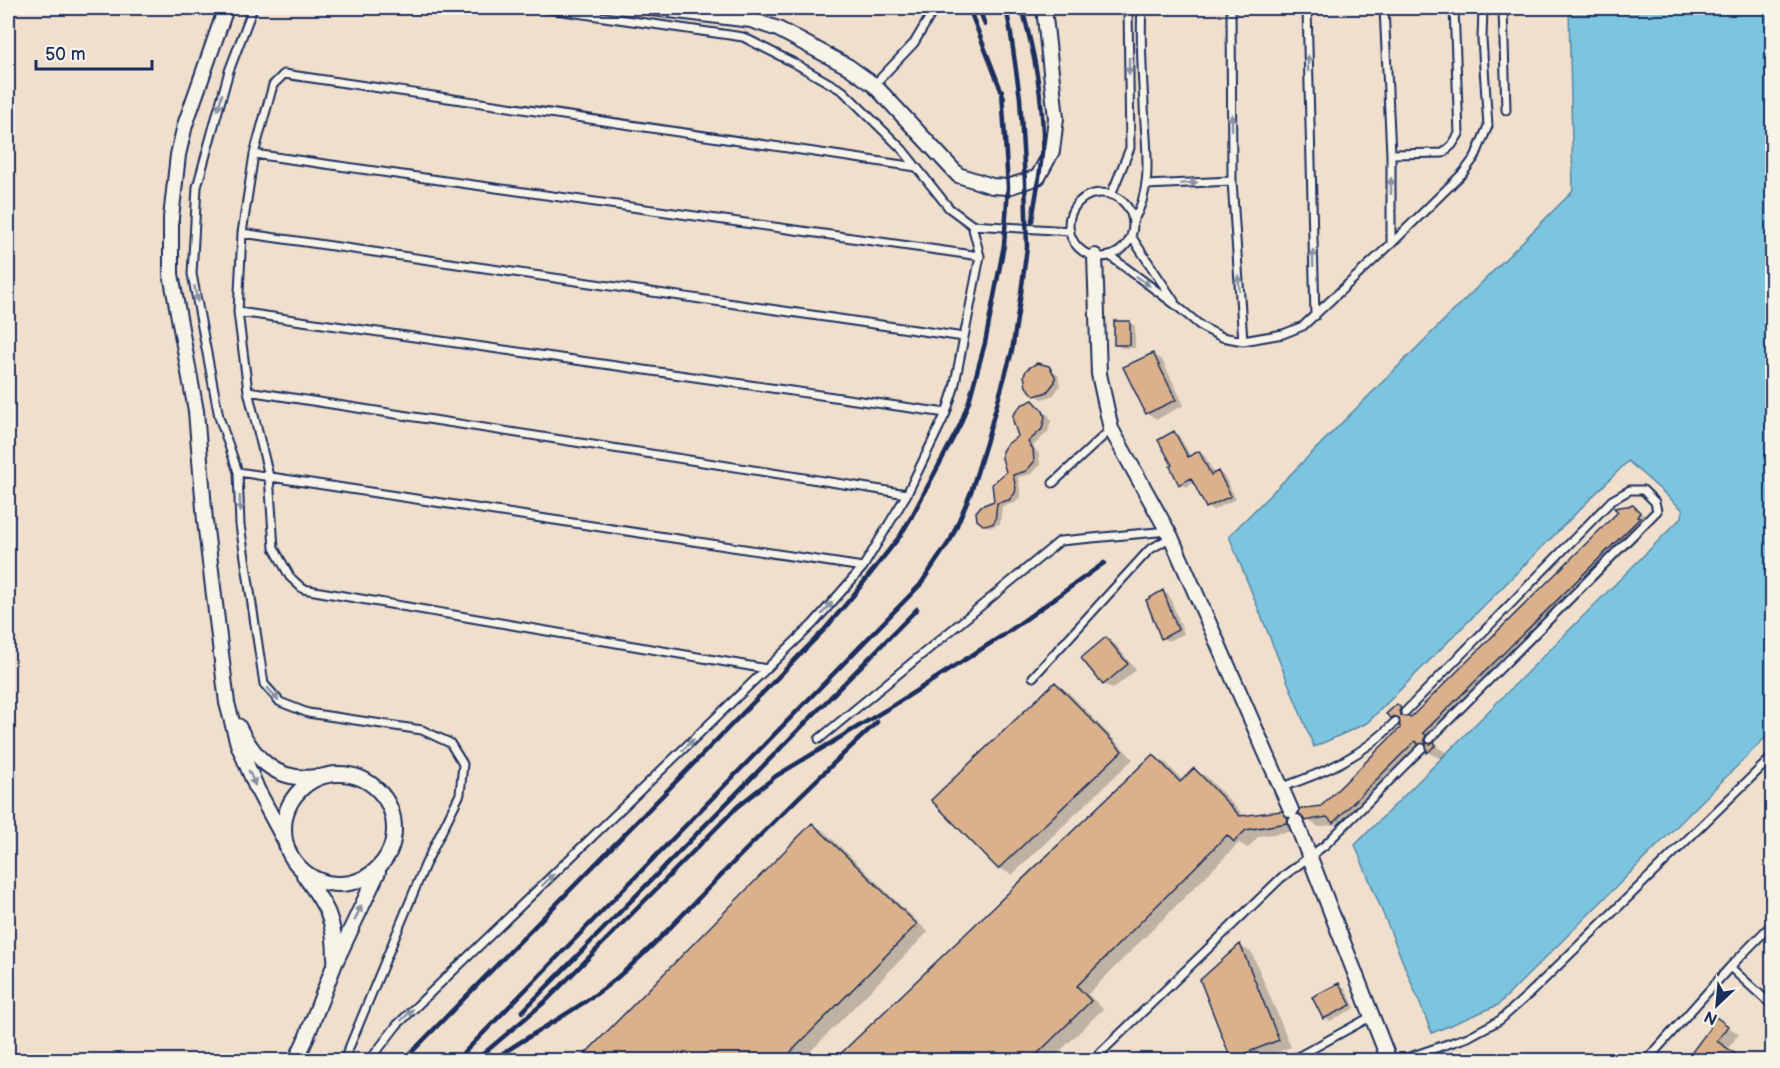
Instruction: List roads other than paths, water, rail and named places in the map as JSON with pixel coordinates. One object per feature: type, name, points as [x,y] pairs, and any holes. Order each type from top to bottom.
[{"type":"street","points":[[226,8],[185,125],[173,190],[171,274],[196,411],[205,521],[227,703],[238,744],[263,804],[285,841],[291,856],[331,917],[335,935],[335,963]]},
{"type":"street","points":[[653,8],[751,20],[766,25],[849,67],[874,85],[958,176],[992,186],[1008,187],[1038,177],[1052,151],[1056,118],[1044,8]]},
{"type":"street","points":[[1102,256],[1099,374],[1111,429],[1169,534],[1282,787],[1389,1060]]},
{"type":"street","points":[[227,703],[254,753],[265,765],[301,779],[342,774],[360,778],[375,787],[387,801],[394,818],[392,848],[369,890],[335,963],[296,1060]]},
{"type":"street","points":[[285,841],[284,821],[291,802],[304,787],[321,777]]},
{"type":"street","points":[[300,868],[315,879],[342,885],[368,877],[382,865]]},
{"type":"lane","points":[[253,8],[229,71],[197,187],[192,274],[219,417],[238,472],[240,525],[264,684],[280,702],[308,713],[422,730],[450,743],[463,764],[460,794],[425,865],[344,1060]]},
{"type":"lane","points":[[542,8],[743,38],[843,91],[902,149],[949,208],[972,225],[1070,231]]},
{"type":"lane","points":[[874,85],[914,43],[935,8]]},
{"type":"lane","points":[[1111,195],[1130,148],[1128,8]]},
{"type":"lane","points":[[1102,256],[1123,249],[1131,236],[1133,221],[1141,209],[1146,185],[1148,165],[1143,100],[1142,8]]},
{"type":"lane","points":[[1231,8],[1232,181],[1243,341]]},
{"type":"lane","points":[[1307,8],[1315,316]]},
{"type":"lane","points":[[1384,8],[1391,154],[1391,244]]},
{"type":"lane","points":[[1391,154],[1443,153],[1459,134],[1454,8]]},
{"type":"lane","points":[[1133,221],[1126,205],[1111,195],[1096,194],[1083,199],[1073,210],[1070,231],[1081,250],[1102,256],[1177,306],[1202,327],[1222,337],[1243,341],[1283,334],[1303,326],[1463,173],[1482,143],[1488,126],[1482,39],[1483,8]]},
{"type":"lane","points":[[1503,8],[1506,110]]},
{"type":"lane","points":[[767,669],[303,589],[290,576],[274,548],[269,476],[248,391],[238,312],[242,233],[254,154],[273,85],[284,74],[916,167]]},
{"type":"lane","points":[[254,154],[980,256]]},
{"type":"lane","points":[[1146,185],[1232,181]]},
{"type":"lane","points":[[370,1060],[398,1025],[813,624],[863,567],[907,494],[946,413],[954,388],[980,256],[972,225]]},
{"type":"lane","points":[[242,233],[964,337]]},
{"type":"lane","points":[[1131,236],[1177,306]]},
{"type":"lane","points":[[238,312],[946,413]]},
{"type":"lane","points":[[248,391],[907,494]]},
{"type":"lane","points":[[1053,483],[1111,429]]},
{"type":"lane","points":[[238,472],[863,567]]},
{"type":"lane","points":[[1405,712],[1612,500],[1630,490],[1643,490],[1655,502],[1658,511],[1430,739]]},
{"type":"lane","points":[[1033,677],[1149,550],[1169,534]]},
{"type":"lane","points":[[819,739],[1060,541],[1169,534]]},
{"type":"lane","points":[[1282,787],[1354,757],[1382,736],[1395,722]]},
{"type":"lane","points":[[1093,1060],[1281,878],[1325,844],[1422,748]]},
{"type":"lane","points":[[1401,1060],[1468,1037],[1500,1020],[1773,757]]},
{"type":"lane","points":[[1647,1060],[1773,924]]},
{"type":"lane","points":[[1730,968],[1773,1004]]},
{"type":"lane","points":[[1292,1060],[1372,1016]]},
{"type":"water","points":[[1569,8],[1772,8],[1772,731],[1498,1005],[1432,1033],[1355,845],[1682,517],[1683,510],[1628,461],[1367,723],[1314,747],[1229,536],[1571,193],[1573,189]]},
{"type":"railway","points":[[969,8],[1004,98]]},
{"type":"railway","points":[[979,8],[985,25]]},
{"type":"railway","points":[[457,1060],[920,585],[951,539],[971,492],[1012,351],[1027,247],[1020,98],[1006,8]]},
{"type":"railway","points":[[1022,8],[1036,70],[1043,134],[1032,221]]},
{"type":"railway","points":[[404,1060],[825,629],[900,536],[960,425],[985,343],[1004,245],[1008,187],[1002,91]]},
{"type":"railway","points":[[476,1060],[547,1000],[738,806],[776,776],[894,705],[1005,634],[1104,563]]},
{"type":"railway","points":[[522,1012],[917,609]]},
{"type":"railway","points":[[493,1060],[579,1006],[637,960],[877,722]]}]
